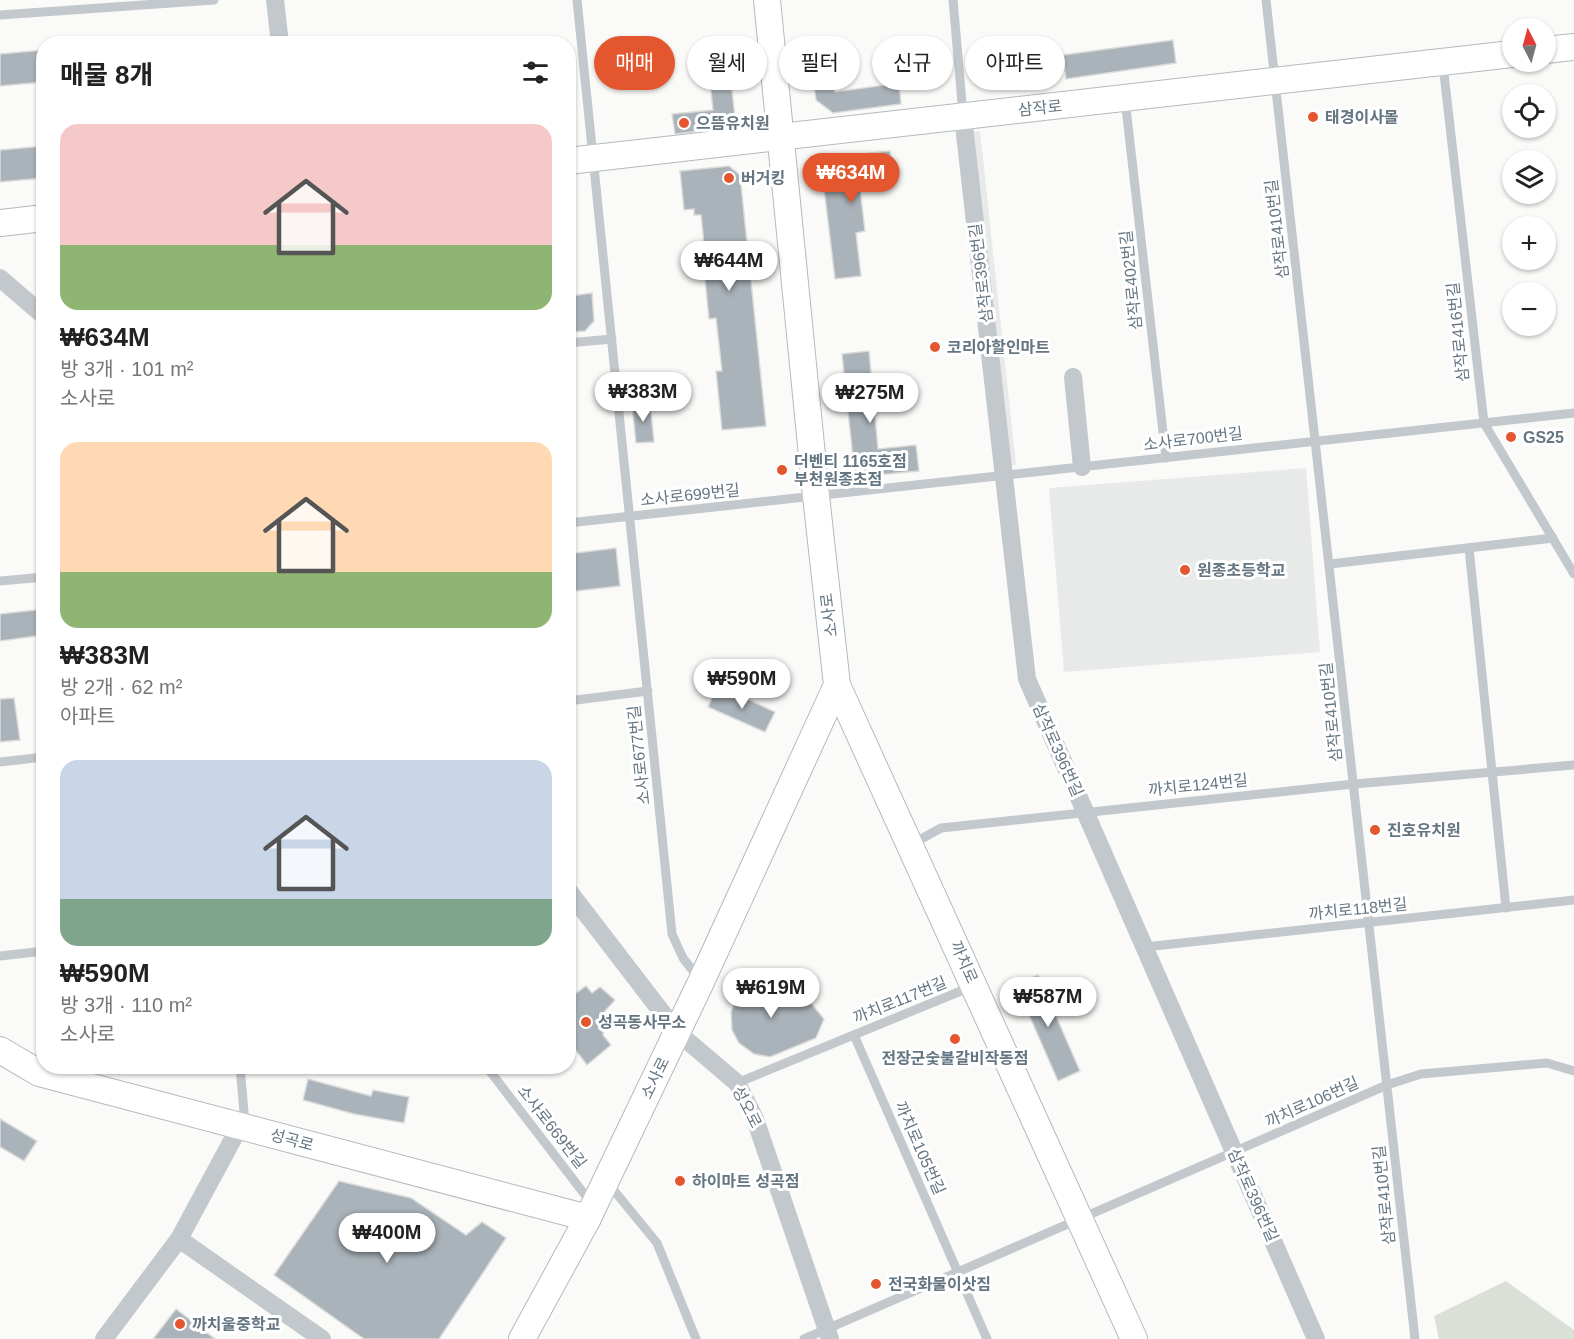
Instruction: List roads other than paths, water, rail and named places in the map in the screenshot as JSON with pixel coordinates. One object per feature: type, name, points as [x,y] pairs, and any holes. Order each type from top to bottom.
[{"type":"street","points":[[275,0],[279,36]]},
{"type":"street","name":"소사로","points":[[522,1339],[606,1181],[701,982],[837,685],[767,0]]},
{"type":"street","points":[[1556,49],[1574,47]]},
{"type":"street","name":"삼작로","points":[[576,160],[1502,55]]},
{"type":"street","name":"삼작로396번길","points":[[963,117],[1027,679],[1316,1339]]},
{"type":"street","points":[[0,223],[36,220]]},
{"type":"street","points":[[0,278],[36,309]]},
{"type":"street","points":[[1073,377],[1083,467]]},
{"type":"street","name":"까치로","points":[[837,685],[1134,1339]]},
{"type":"street","name":"성오로","points":[[576,900],[677,1032],[736,1083],[755,1119],[829,1334]]},
{"type":"street","name":"성곡로","points":[[0,1050],[36,1071]]},
{"type":"street","name":"성곡로","points":[[43,1074],[243,1127],[591,1212]]},
{"type":"street","points":[[104,1339],[179,1239],[243,1127]]},
{"type":"street","points":[[179,1239],[322,1339]]},
{"type":"lane","points":[[0,15],[213,0]]},
{"type":"lane","name":"소사로677번길","points":[[577,0],[672,934],[683,958],[701,982]]},
{"type":"lane","points":[[953,0],[963,117]]},
{"type":"lane","name":"삼작로410번길","points":[[1266,0],[1317,441],[1415,1339]]},
{"type":"lane","name":"삼작로416번길","points":[[1443,62],[1484,423],[1574,574]]},
{"type":"lane","name":"삼작로402번길","points":[[1125,99],[1166,458]]},
{"type":"lane","points":[[576,342],[612,339]]},
{"type":"lane","name":"소사로700번길","points":[[816,496],[1574,413]]},
{"type":"lane","name":"소사로699번길","points":[[576,522],[816,496]]},
{"type":"lane","points":[[1330,564],[1553,538]]},
{"type":"lane","points":[[1469,548],[1506,908]]},
{"type":"lane","points":[[0,581],[36,578]]},
{"type":"lane","points":[[576,700],[648,691]]},
{"type":"lane","points":[[0,762],[36,758]]},
{"type":"lane","name":"까치로124번길","points":[[911,844],[941,828],[1354,784],[1574,765]]},
{"type":"lane","name":"까치로118번길","points":[[1144,947],[1574,900]]},
{"type":"lane","points":[[0,956],[36,952]]},
{"type":"lane","name":"까치로117번길","points":[[736,1083],[974,985]]},
{"type":"lane","name":"까치로105번길","points":[[854,1035],[987,1339]]},
{"type":"lane","name":"까치로106번길","points":[[1080,1219],[1387,1086],[1421,1074],[1547,1063],[1572,1067]]},
{"type":"lane","points":[[240,1074],[243,1127]]},
{"type":"lane","name":"소사로669번길","points":[[492,1074],[591,1212]]},
{"type":"lane","points":[[606,1181],[657,1243],[696,1339]]},
{"type":"lane","points":[[804,1339],[829,1334],[958,1272],[1080,1219]]},
{"type":"place","name":"태경이사몰","points":[[1313,117]]},
{"type":"place","name":"으뜸유치원","points":[[684,123]]},
{"type":"place","name":"버거킹","points":[[729,178]]},
{"type":"place","name":"코리아할인마트","points":[[935,347]]},
{"type":"place","name":"GS25","points":[[1511,437]]},
{"type":"place","name":"더벤티 1165호점 부천원종초점","points":[[782,470]]},
{"type":"place","name":"원종초등학교","points":[[1185,570]]},
{"type":"place","name":"진호유치원","points":[[1375,830]]},
{"type":"place","name":"성곡동사무소","points":[[586,1022]]},
{"type":"place","name":"전장군숯불갈비작동점","points":[[955,1039]]},
{"type":"place","name":"하이마트 성곡점","points":[[680,1181]]},
{"type":"place","name":"전국화물이삿짐","points":[[876,1284]]},
{"type":"place","name":"까치울중학교","points":[[180,1324]]}]
